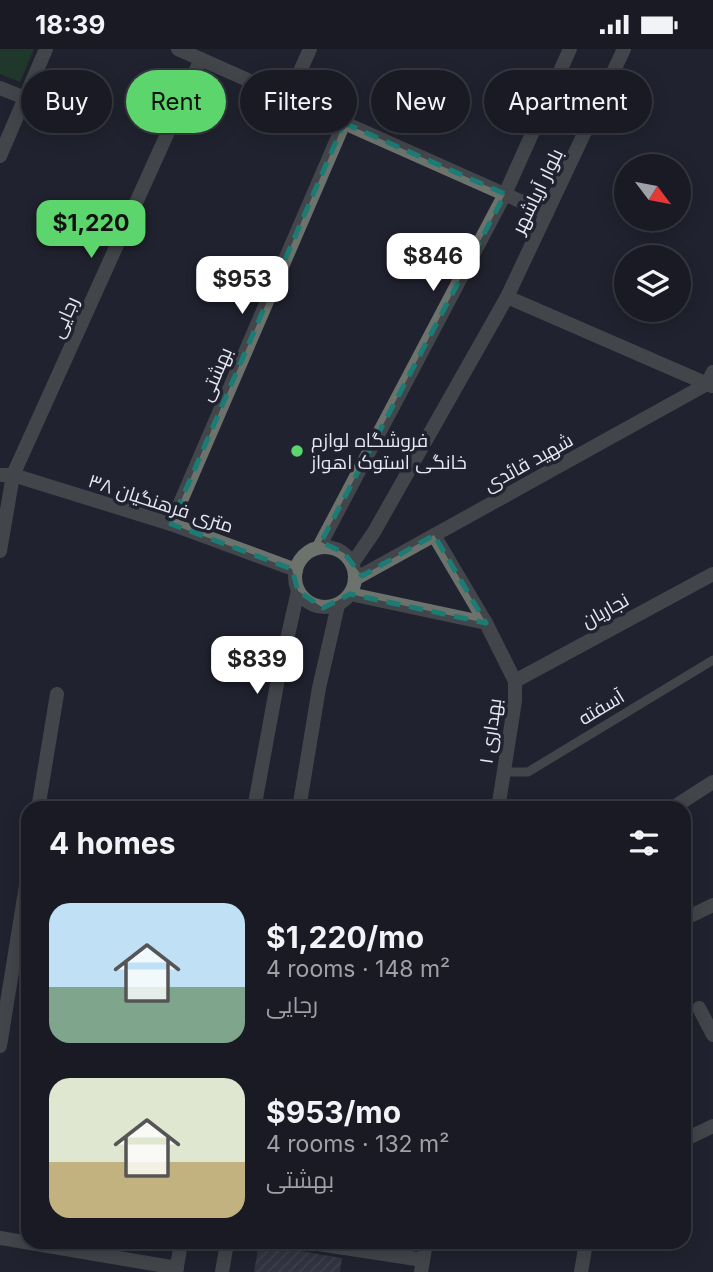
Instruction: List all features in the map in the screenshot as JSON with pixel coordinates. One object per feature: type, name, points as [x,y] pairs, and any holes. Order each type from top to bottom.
[{"type":"street","points":[[37,70],[46,49]]},
{"type":"street","points":[[178,49],[240,76]]},
{"type":"street","points":[[301,70],[310,49]]},
{"type":"street","name":"بلوار آریاشهر","points":[[319,547],[505,194],[570,49]]},
{"type":"street","name":"بلوار آریاشهر","points":[[352,564],[374,532],[507,297],[624,49]]},
{"type":"street","name":"رجایی","points":[[0,551],[6,475],[201,59]]},
{"type":"street","points":[[0,88],[21,96]]},
{"type":"street","points":[[0,156],[21,107]]},
{"type":"street","points":[[357,129],[547,213]]},
{"type":"street","name":"بهشتی","points":[[171,524],[340,133]]},
{"type":"street","points":[[507,297],[711,381]]},
{"type":"street","name":"شهید قائدی","points":[[355,579],[711,381]]},
{"type":"street","name":"۳۸ متری فرهنگیان","points":[[0,466],[6,475],[171,524],[296,571]]},
{"type":"street","name":"بهداری ۱","points":[[434,535],[486,623],[515,681],[515,701],[499,801]]},
{"type":"street","points":[[319,547],[332,548],[344,553],[352,564],[355,579],[350,594],[338,605],[323,608],[308,603],[298,591],[294,577],[297,564],[306,553],[319,547]]},
{"type":"street","name":"نجاریان","points":[[515,681],[713,573]]},
{"type":"street","points":[[255,801],[278,679],[298,591]]},
{"type":"street","points":[[350,594],[486,623]]},
{"type":"street","points":[[300,801],[319,688],[338,605]]},
{"type":"street","points":[[39,801],[57,694]]},
{"type":"street","points":[[683,801],[713,782]]},
{"type":"street","points":[[691,916],[713,905]]},
{"type":"street","points":[[0,1046],[21,916]]},
{"type":"street","points":[[699,1008],[713,1035]]},
{"type":"street","points":[[691,1137],[713,1126]]},
{"type":"street","points":[[0,1238],[21,1242]]},
{"type":"street","points":[[60,1249],[176,1270],[180,1249]]},
{"type":"street","points":[[222,1272],[226,1249]]},
{"type":"street","points":[[341,1249],[422,1266]]},
{"type":"street","points":[[581,1272],[585,1249]]},
{"type":"lane","name":"آسفته","points":[[504,772],[528,772],[713,660]]},
{"type":"highlighted area","points":[[344,123],[505,194],[321,542],[344,553],[362,576],[434,535],[486,623],[350,594],[323,608],[298,591],[292,569],[171,524]]},
{"type":"green space","points":[[0,49],[34,49],[25,70],[21,70],[20,82],[0,74]]},
{"type":"building","points":[[258,1249],[289,1249],[342,1258],[340,1272],[254,1272]]},
{"type":"place","name":"فروشگاه لوازم خانگی استوک اهواز","points":[[297,451]]}]
